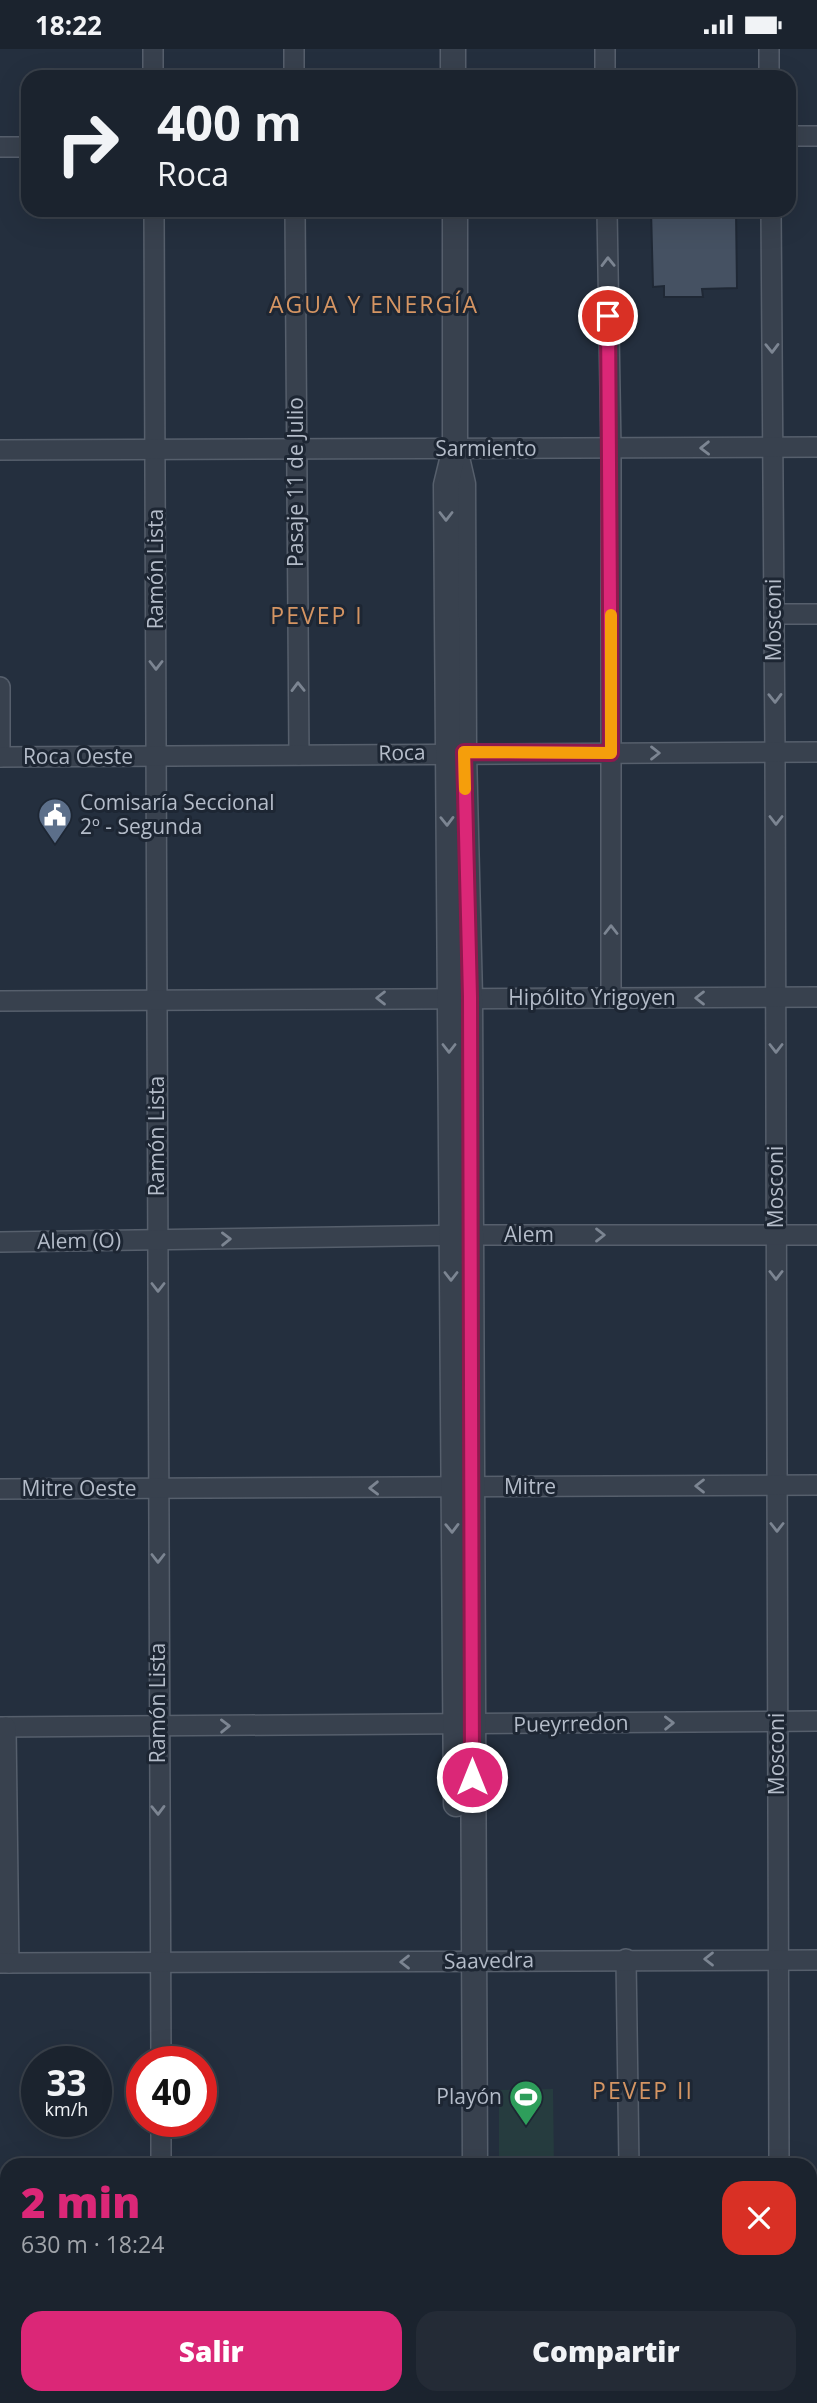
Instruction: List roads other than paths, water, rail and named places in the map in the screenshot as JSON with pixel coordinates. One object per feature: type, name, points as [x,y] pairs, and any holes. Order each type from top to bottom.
[{"type":"street","points":[[153,49],[153,70]]},
{"type":"street","points":[[294,49],[294,70]]},
{"type":"street","points":[[453,49],[453,70]]},
{"type":"street","points":[[605,49],[605,70]]},
{"type":"street","points":[[769,49],[769,70]]},
{"type":"street","points":[[796,136],[817,136]]},
{"type":"street","points":[[0,147],[21,147]]},
{"type":"street","name":"Ramón Lista","points":[[154,217],[159,1490],[157,1727],[161,2046]]},
{"type":"street","name":"Pasaje 11 de Julio","points":[[295,217],[299,755]]},
{"type":"street","points":[[455,217],[455,449],[446,485],[456,752],[466,1961],[475,2158]]},
{"type":"street","points":[[607,217],[611,449],[611,998]]},
{"type":"street","name":"Mosconi","points":[[771,217],[779,2158]]},
{"type":"street","name":"Sarmiento","points":[[0,450],[817,447]]},
{"type":"street","points":[[774,614],[817,614]]},
{"type":"street","points":[[0,687],[0,757]]},
{"type":"street","name":"Roca","points":[[156,756],[456,752],[817,752]]},
{"type":"street","name":"Roca Oeste","points":[[0,757],[156,756]]},
{"type":"street","name":"Hipólito Yrigoyen","points":[[0,1001],[156,998],[817,997]]},
{"type":"street","name":"Alem","points":[[158,1240],[817,1234]]},
{"type":"street","name":"Alem (O)","points":[[0,1242],[158,1240]]},
{"type":"street","name":"Mitre","points":[[159,1490],[817,1485]]},
{"type":"street","name":"Mitre Oeste","points":[[0,1489],[159,1490]]},
{"type":"street","name":"Pueyrredon","points":[[3,1727],[817,1721]]},
{"type":"street","points":[[3,1727],[5,1963]]},
{"type":"street","points":[[625,1959],[629,2158]]},
{"type":"street","name":"Saavedra","points":[[5,1963],[817,1959]]},
{"type":"street","points":[[460,2158],[466,1961]]},
{"type":"street","points":[[161,2137],[161,2158]]},
{"type":"place","name":"Comisaría Seccional 2º - Segunda","points":[[55,845]]},
{"type":"place","name":"Playón","points":[[526,2127]]},
{"type":"district","name":"AGUA Y ENERGÍA","points":[[374,305]]},
{"type":"district","name":"PEVEP I","points":[[317,616]]},
{"type":"district","name":"PEVEP II","points":[[643,2091]]}]
